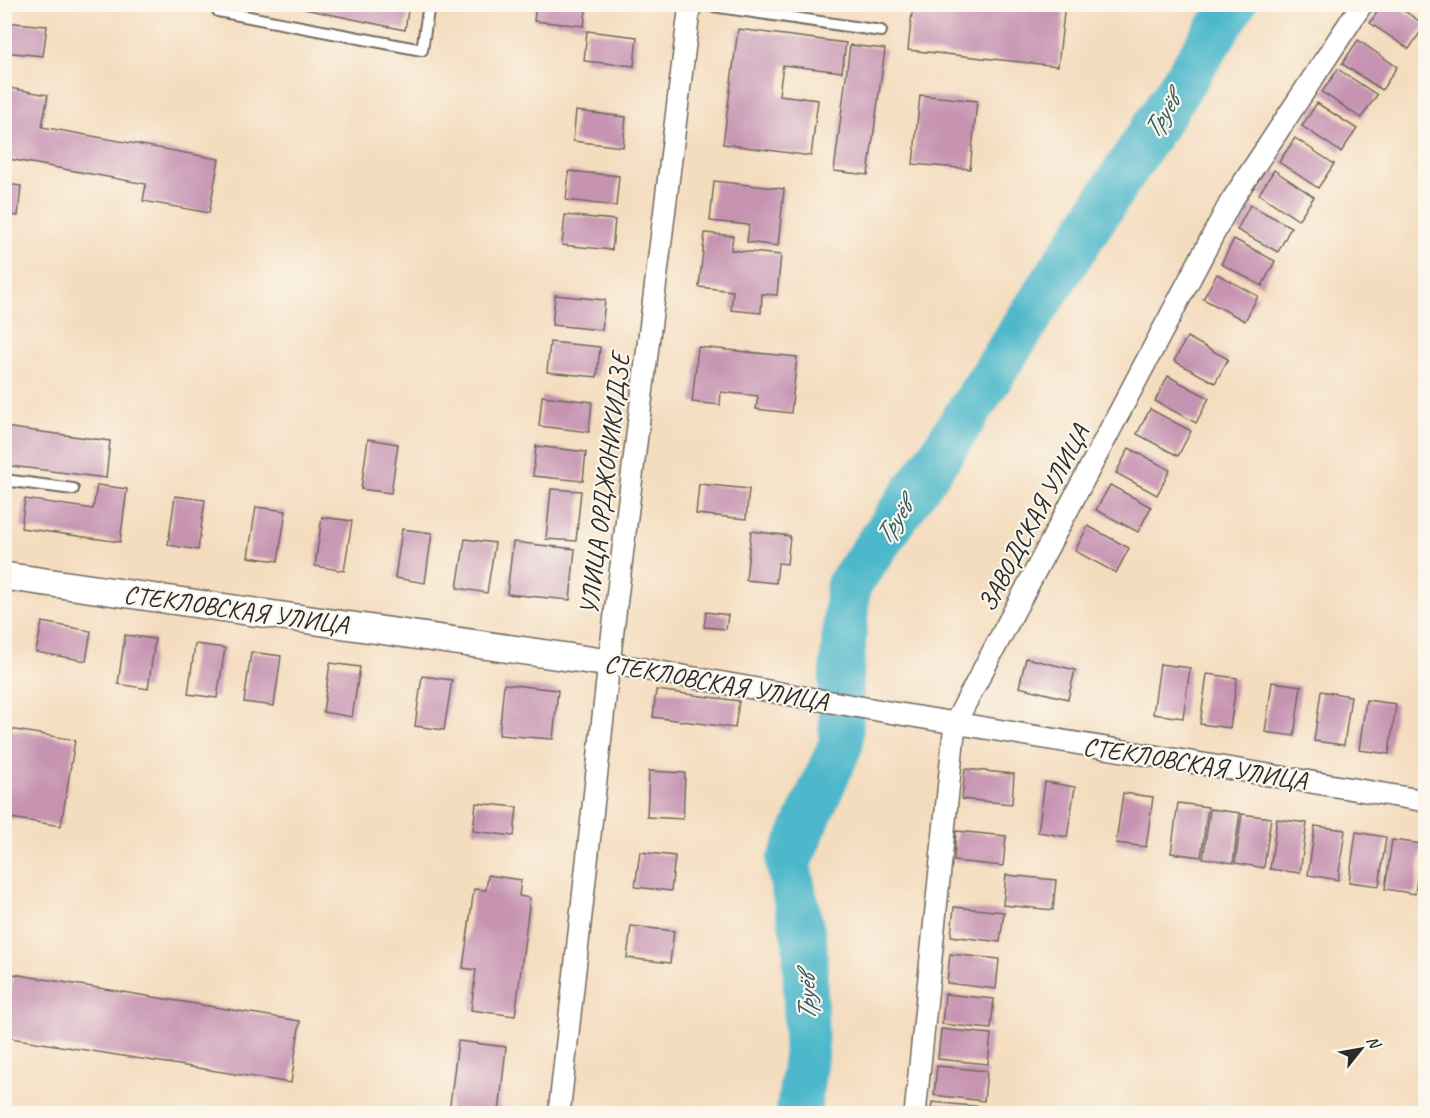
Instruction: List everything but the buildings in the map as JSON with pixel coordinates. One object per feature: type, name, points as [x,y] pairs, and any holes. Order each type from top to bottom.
[{"type":"street","name":"УЛИЦА ОРДЖОНИКИДЗЕ","points":[[559,1113],[609,663],[690,4]]},
{"type":"street","name":"ЗАВОДСКАЯ УЛИЦА","points":[[915,1113],[955,723],[1230,203],[1362,4]]},
{"type":"street","name":"СТЕКЛОВСКАЯ УЛИЦА","points":[[4,576],[609,663],[1425,801]]},
{"type":"lane","points":[[219,4],[218,11],[422,50],[429,4]]},
{"type":"lane","points":[[699,4],[881,31]]},
{"type":"lane","points":[[4,480],[73,489]]},
{"type":"waterway","name":"Труёв","points":[[798,1114],[806,1053],[805,944],[788,864],[841,744],[841,680],[848,586],[940,455],[1234,4]]}]
